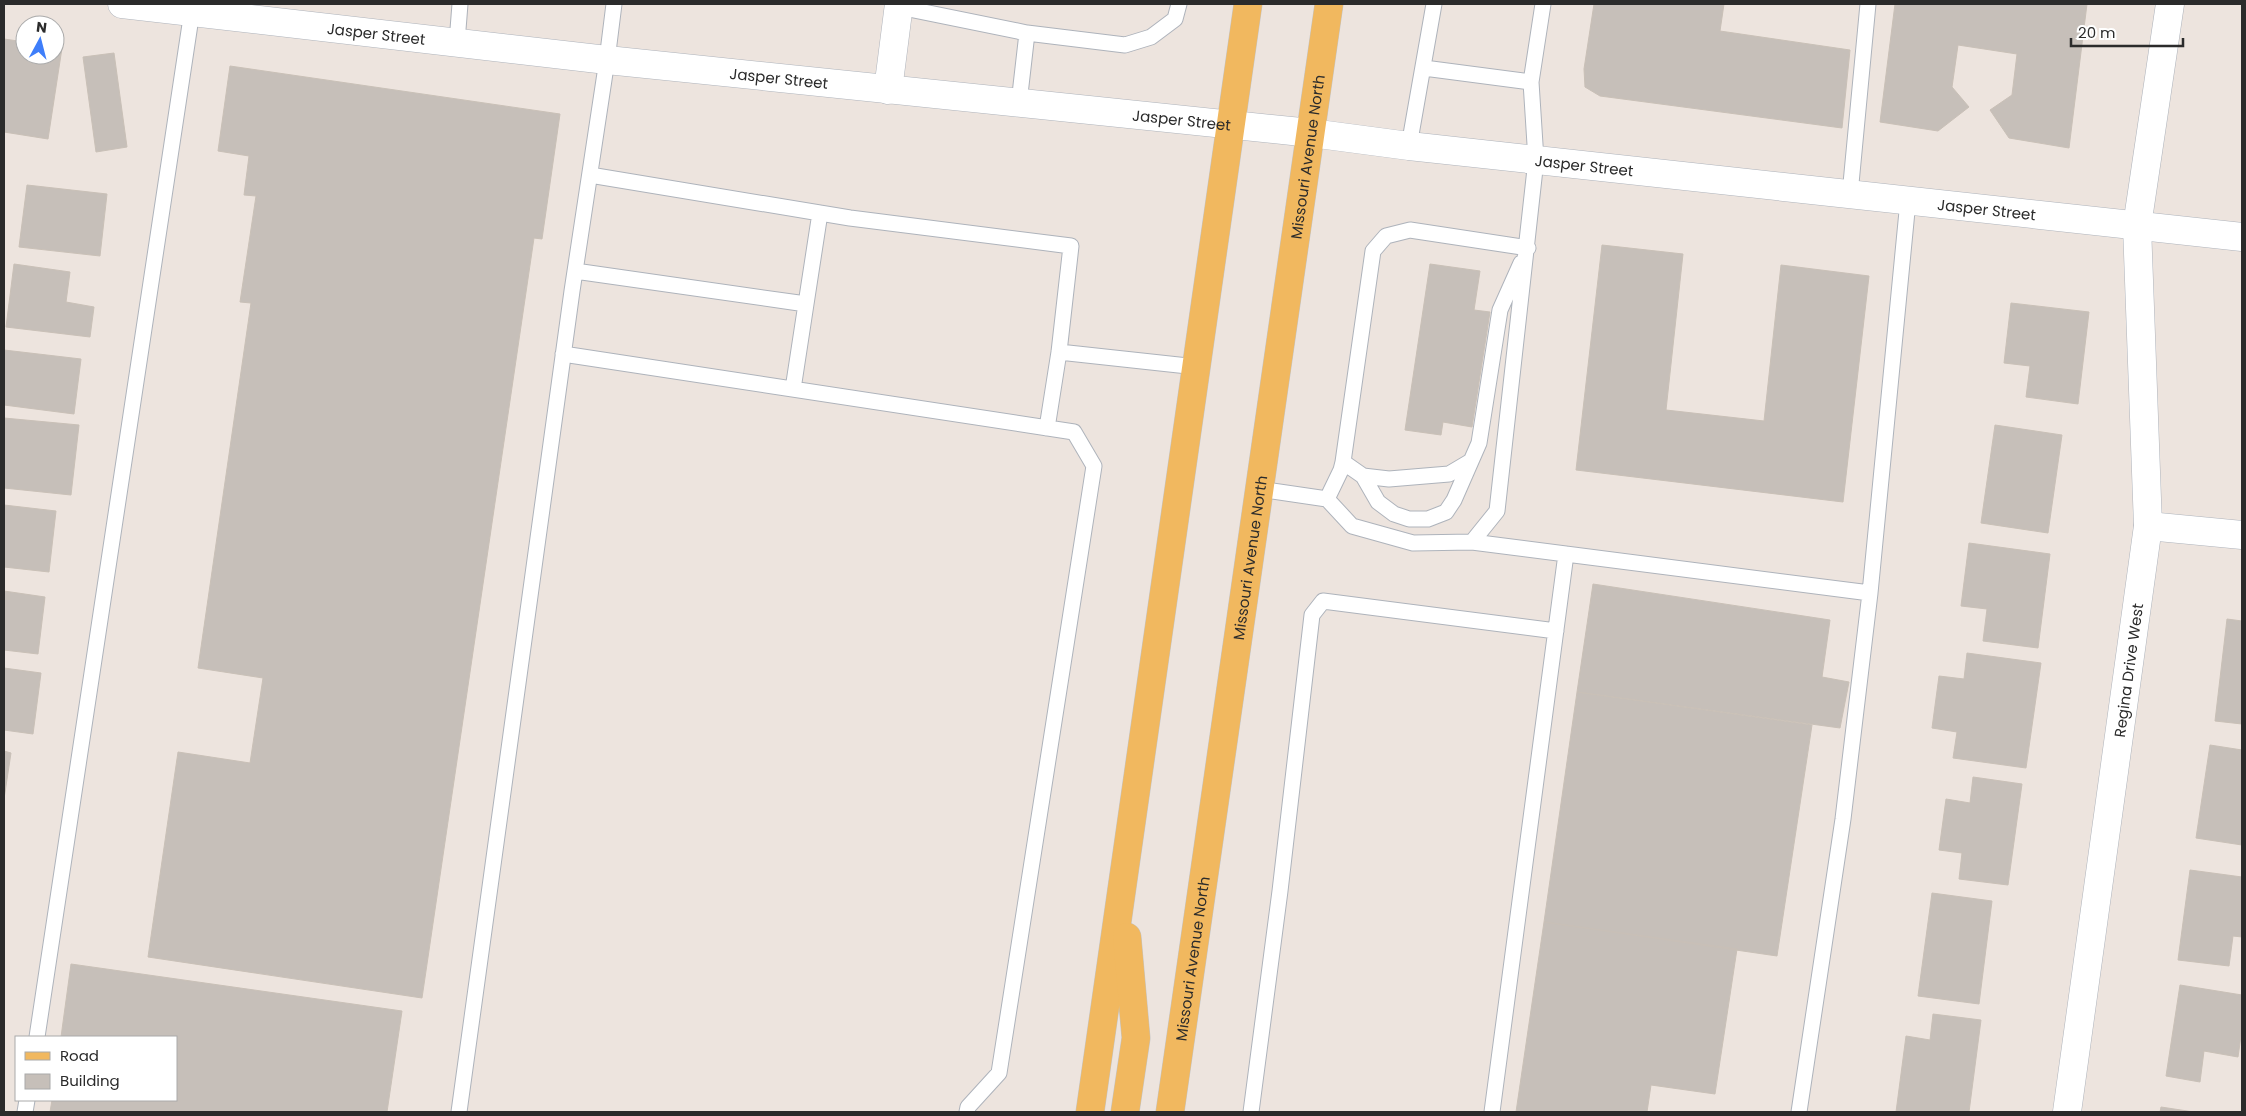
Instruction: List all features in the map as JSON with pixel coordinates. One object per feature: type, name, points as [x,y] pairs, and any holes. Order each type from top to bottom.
[{"type":"main road","points":[[1090,1112],[1248,4]]},
{"type":"main road","name":"Missouri Avenue North","points":[[1170,1112],[1329,4]]},
{"type":"main road","points":[[1123,890],[1136,1038],[1125,1112]]},
{"type":"street","name":"Jasper Street","points":[[122,4],[192,11],[262,11],[456,42],[607,60],[888,90],[1230,123],[1409,146],[2242,237]]},
{"type":"street","name":"Regina Drive West","points":[[2067,1112],[2148,526],[2137,226],[2170,4]]},
{"type":"street","points":[[888,90],[899,5]]},
{"type":"street","points":[[2148,526],[2242,535]]},
{"type":"lane","points":[[456,42],[460,4]]},
{"type":"lane","points":[[459,1112],[563,354],[614,4]]},
{"type":"lane","points":[[899,5],[927,8],[1027,33],[1125,45],[1151,37],[1175,19],[1179,4]]},
{"type":"lane","points":[[1409,146],[1434,4]]},
{"type":"lane","points":[[1472,542],[1497,512],[1528,248],[1536,160],[1532,82],[1542,4]]},
{"type":"lane","points":[[1850,194],[1868,4]]},
{"type":"lane","points":[[37,1036],[192,11]]},
{"type":"lane","points":[[1019,103],[1027,33]]},
{"type":"lane","points":[[1424,68],[1532,82]]},
{"type":"lane","points":[[590,175],[850,218],[1070,246],[1059,352],[1047,428]]},
{"type":"lane","points":[[1799,1112],[1843,819],[1870,592],[1908,201]]},
{"type":"lane","points":[[793,389],[820,213]]},
{"type":"lane","points":[[1327,499],[1341,470],[1373,251],[1386,236],[1410,230],[1528,248]]},
{"type":"lane","points":[[1342,462],[1363,476],[1378,502],[1394,514],[1409,519],[1428,519],[1446,512],[1454,500],[1479,443],[1500,310],[1528,248]]},
{"type":"lane","points":[[575,271],[806,304]]},
{"type":"lane","points":[[1059,352],[1197,367]]},
{"type":"lane","points":[[563,354],[1074,432],[1094,466],[999,1073],[968,1107],[967,1112]]},
{"type":"lane","points":[[1363,476],[1389,479],[1449,474],[1471,461]]},
{"type":"lane","points":[[1259,489],[1327,499],[1352,526],[1413,543],[1472,542],[1870,592]]},
{"type":"lane","points":[[1492,1112],[1566,554]]},
{"type":"lane","points":[[1251,1112],[1280,891],[1312,615],[1323,601],[1556,631]]},
{"type":"building","points":[[1594,4],[1724,4],[1720,31],[1850,50],[1842,128],[1600,96],[1585,87],[1584,69]]},
{"type":"building","points":[[1895,4],[2087,4],[2069,148],[2009,138],[1990,110],[2012,95],[2017,54],[1958,45],[1952,87],[1969,107],[1938,131],[1880,122]]},
{"type":"building","points":[[4,39],[15,41],[15,65],[59,65],[48,139],[4,132]]},
{"type":"building","points":[[114,53],[127,147],[96,152],[83,57]]},
{"type":"building","points":[[230,66],[560,114],[542,239],[534,238],[422,998],[148,957],[178,752],[250,763],[263,678],[198,668],[251,303],[240,302],[256,196],[244,195],[249,156],[218,151]]},
{"type":"building","points":[[27,185],[107,194],[100,256],[19,247]]},
{"type":"building","points":[[1602,245],[1683,254],[1666,410],[1764,421],[1781,265],[1869,276],[1843,502],[1576,470]]},
{"type":"building","points":[[14,264],[70,272],[66,302],[94,307],[90,337],[6,327]]},
{"type":"building","points":[[1430,264],[1480,271],[1474,310],[1490,312],[1472,427],[1443,422],[1441,435],[1405,430]]},
{"type":"building","points":[[2011,303],[2089,312],[2078,404],[2026,397],[2030,366],[2004,363]]},
{"type":"building","points":[[4,350],[81,359],[74,414],[4,405]]},
{"type":"building","points":[[4,418],[79,425],[71,495],[4,488]]},
{"type":"building","points":[[1995,425],[2062,435],[2048,533],[1981,523]]},
{"type":"building","points":[[4,505],[56,511],[49,572],[4,567]]},
{"type":"building","points":[[1969,543],[2050,554],[2038,648],[1983,641],[1987,609],[1961,606]]},
{"type":"building","points":[[1593,584],[1830,620],[1822,677],[1849,682],[1840,728],[1577,692]]},
{"type":"building","points":[[4,591],[45,597],[38,654],[4,650]]},
{"type":"building","points":[[2227,619],[2242,621],[2242,724],[2215,721]]},
{"type":"building","points":[[1967,653],[2041,663],[2026,768],[1953,758],[1957,732],[1932,728],[1939,676],[1964,679]]},
{"type":"building","points":[[4,668],[41,673],[33,734],[4,730]]},
{"type":"building","points":[[1577,692],[1812,725],[1777,956],[1544,922]]},
{"type":"building","points":[[2210,745],[2242,750],[2242,845],[2196,838]]},
{"type":"building","points":[[4,751],[11,753],[4,799]]},
{"type":"building","points":[[1973,777],[2022,784],[2008,885],[1959,879],[1962,853],[1939,850],[1946,799],[1970,803]]},
{"type":"building","points":[[2190,870],[2242,877],[2242,937],[2233,936],[2229,966],[2178,960]]},
{"type":"building","points":[[1932,893],[1992,901],[1979,1004],[1918,996]]},
{"type":"building","points":[[1544,922],[1737,949],[1715,1094],[1651,1085],[1647,1112],[1516,1112]]},
{"type":"building","points":[[71,964],[402,1011],[387,1112],[50,1112],[52,1101],[178,1101],[178,1036],[61,1036]]},
{"type":"building","points":[[2180,985],[2242,995],[2242,1029],[2238,1057],[2204,1051],[2200,1082],[2166,1076]]},
{"type":"building","points":[[1933,1014],[1981,1020],[1969,1112],[1896,1112],[1906,1036],[1930,1040]]},
{"type":"building","points":[[2161,1107],[2194,1112],[2160,1112]]}]
